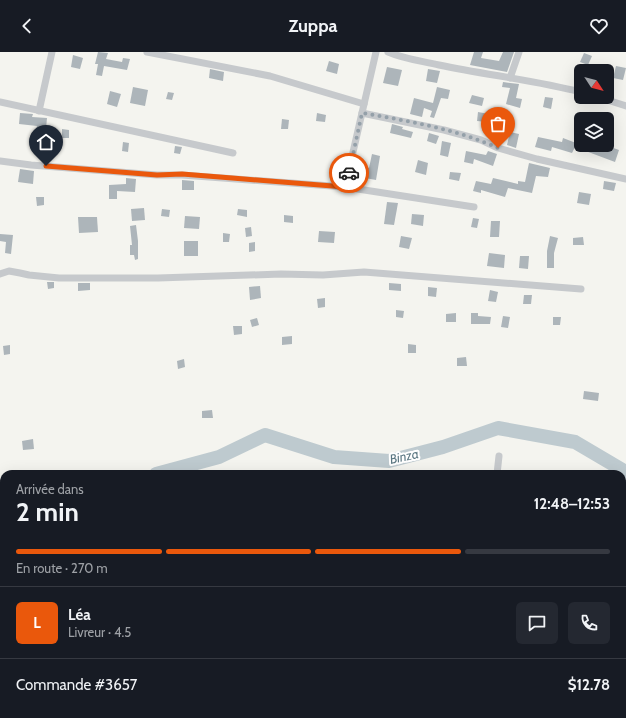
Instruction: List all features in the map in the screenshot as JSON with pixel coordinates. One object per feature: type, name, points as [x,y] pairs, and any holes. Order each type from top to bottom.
[{"type":"street","points":[[40,111],[52,52]]},
{"type":"street","points":[[147,52],[270,76],[364,104]]},
{"type":"street","points":[[345,187],[376,52]]},
{"type":"street","points":[[388,52],[413,60],[480,74],[537,82],[574,90]]},
{"type":"street","points":[[510,78],[519,52]]},
{"type":"street","points":[[0,102],[233,153]]},
{"type":"street","points":[[614,102],[626,106]]},
{"type":"street","points":[[362,113],[444,130],[481,140],[498,148],[537,159],[626,179]]},
{"type":"street","points":[[0,161],[31,165],[157,175],[182,174],[345,187],[474,207]]},
{"type":"street","points":[[0,274],[9,271],[29,276],[59,278],[158,278],[281,274],[323,275],[364,272],[581,289]]},
{"type":"street","points":[[497,470],[499,456]]},
{"type":"building","points":[[98,52],[108,53],[106,59],[122,62],[123,58],[130,59],[127,70],[104,66],[102,76],[96,75],[98,64],[95,64]]},
{"type":"building","points":[[474,52],[483,52],[481,58],[499,61],[503,52],[514,52],[507,72],[470,65]]},
{"type":"building","points":[[584,53],[592,56],[588,64],[580,62]]},
{"type":"building","points":[[73,55],[83,58],[80,69],[71,67]]},
{"type":"building","points":[[329,61],[339,64],[337,74],[326,71]]},
{"type":"building","points":[[616,66],[626,68],[623,80],[614,78]]},
{"type":"building","points":[[387,67],[402,70],[398,86],[383,83]]},
{"type":"building","points":[[210,69],[224,72],[223,81],[209,78]]},
{"type":"building","points":[[428,69],[440,71],[437,83],[426,81]]},
{"type":"building","points":[[503,82],[519,84],[516,98],[522,99],[520,108],[506,104],[510,88],[502,87]]},
{"type":"building","points":[[133,87],[148,90],[145,106],[130,103]]},
{"type":"building","points":[[437,87],[450,90],[448,99],[441,98],[434,118],[430,117],[432,111],[424,108],[422,117],[410,114],[414,98],[433,103]]},
{"type":"building","points":[[110,91],[121,94],[117,107],[107,104]]},
{"type":"building","points":[[168,92],[174,93],[172,100],[166,99]]},
{"type":"building","points":[[472,95],[484,98],[482,106],[469,103]]},
{"type":"building","points":[[545,97],[553,98],[551,109],[543,107]]},
{"type":"building","points":[[478,112],[489,114],[487,122],[477,121]]},
{"type":"building","points":[[20,113],[33,114],[32,117],[47,118],[45,139],[35,137],[37,126],[19,124]]},
{"type":"building","points":[[317,113],[326,115],[325,122],[316,121]]},
{"type":"building","points":[[282,119],[289,120],[288,129],[281,129]]},
{"type":"building","points":[[392,124],[413,132],[411,138],[390,133]]},
{"type":"building","points":[[62,129],[69,130],[69,138],[62,138]]},
{"type":"building","points":[[510,132],[519,134],[516,148],[507,145]]},
{"type":"building","points":[[429,133],[439,136],[436,144],[427,141]]},
{"type":"building","points":[[538,137],[562,142],[563,138],[574,142],[574,149],[572,153],[552,147],[551,151],[535,147]]},
{"type":"building","points":[[442,141],[451,143],[448,157],[440,155]]},
{"type":"building","points":[[123,142],[129,143],[128,152],[122,151]]},
{"type":"building","points":[[175,146],[182,147],[180,154],[174,153]]},
{"type":"building","points":[[614,148],[619,150],[615,162],[588,152],[614,152]]},
{"type":"building","points":[[466,151],[486,155],[488,151],[497,154],[493,166],[474,159],[473,164],[464,162]]},
{"type":"building","points":[[372,154],[380,156],[376,180],[365,178]]},
{"type":"building","points":[[418,160],[428,163],[426,175],[415,172]]},
{"type":"building","points":[[529,163],[550,168],[548,177],[536,176],[532,193],[508,188],[505,197],[481,190],[481,193],[473,191],[476,181],[491,184],[493,178],[518,184],[518,181],[525,182]]},
{"type":"building","points":[[20,169],[34,171],[33,184],[18,182]]},
{"type":"building","points":[[450,172],[461,173],[459,181],[449,179]]},
{"type":"building","points":[[126,178],[136,179],[135,192],[117,191],[117,199],[109,199],[109,185],[126,184]]},
{"type":"building","points":[[182,180],[194,181],[194,190],[182,190]]},
{"type":"building","points":[[604,181],[616,183],[614,191],[603,189]]},
{"type":"building","points":[[579,192],[591,194],[589,205],[577,203]]},
{"type":"building","points":[[36,197],[44,197],[44,205],[37,206]]},
{"type":"building","points":[[387,202],[398,203],[394,225],[384,224]]},
{"type":"building","points":[[144,208],[145,220],[132,221],[131,209]]},
{"type":"building","points":[[162,209],[170,210],[169,217],[161,216]]},
{"type":"building","points":[[238,209],[247,210],[247,217],[237,215]]},
{"type":"building","points":[[412,214],[424,215],[423,226],[411,224]]},
{"type":"building","points":[[284,215],[293,216],[293,223],[284,222]]},
{"type":"building","points":[[185,216],[200,217],[199,229],[184,228]]},
{"type":"building","points":[[78,217],[97,217],[98,232],[79,233]]},
{"type":"building","points":[[473,218],[479,219],[477,228],[471,227]]},
{"type":"building","points":[[491,221],[500,221],[499,237],[490,237]]},
{"type":"building","points":[[136,225],[138,259],[135,260],[134,255],[130,255],[130,245],[132,245],[130,226]]},
{"type":"building","points":[[251,227],[252,236],[246,237],[245,228]]},
{"type":"building","points":[[319,231],[335,232],[334,243],[318,242]]},
{"type":"building","points":[[223,233],[230,234],[229,242],[223,242]]},
{"type":"building","points":[[0,234],[13,235],[11,254],[5,253],[6,242],[0,241]]},
{"type":"building","points":[[401,236],[412,238],[409,249],[399,247]]},
{"type":"building","points":[[550,236],[558,238],[554,253],[554,268],[547,268],[547,251]]},
{"type":"building","points":[[583,237],[584,245],[573,245],[573,238]]},
{"type":"building","points":[[184,241],[198,241],[198,256],[184,256]]},
{"type":"building","points":[[255,242],[255,251],[249,252],[249,243]]},
{"type":"building","points":[[489,253],[505,255],[504,268],[487,266]]},
{"type":"building","points":[[520,256],[529,256],[528,269],[519,268]]},
{"type":"building","points":[[47,282],[54,282],[54,288],[48,289]]},
{"type":"building","points":[[78,283],[90,283],[90,290],[78,291]]},
{"type":"building","points":[[389,283],[401,284],[401,291],[389,290]]},
{"type":"building","points":[[260,286],[261,298],[250,300],[249,287]]},
{"type":"building","points":[[428,287],[437,288],[436,297],[428,296]]},
{"type":"building","points":[[490,290],[498,292],[496,302],[488,301]]},
{"type":"building","points":[[524,295],[532,295],[531,304],[523,304]]},
{"type":"building","points":[[325,298],[325,307],[318,308],[317,299]]},
{"type":"building","points":[[396,310],[404,311],[403,318],[396,317]]},
{"type":"building","points":[[456,313],[456,322],[446,322],[446,314]]},
{"type":"building","points":[[471,313],[478,313],[478,316],[491,317],[490,324],[471,324]]},
{"type":"building","points":[[503,316],[510,317],[508,328],[501,327]]},
{"type":"building","points":[[553,317],[561,317],[560,325],[553,325]]},
{"type":"building","points":[[257,318],[259,325],[252,327],[250,320]]},
{"type":"building","points":[[233,326],[242,326],[242,334],[234,335]]},
{"type":"building","points":[[292,336],[292,344],[282,345],[282,337]]},
{"type":"building","points":[[408,344],[416,345],[416,353],[408,353]]},
{"type":"building","points":[[10,345],[10,354],[4,355],[3,346]]},
{"type":"building","points":[[466,357],[467,366],[457,366],[457,358]]},
{"type":"building","points":[[184,359],[185,367],[178,369],[177,361]]},
{"type":"building","points":[[584,391],[599,393],[598,401],[583,399]]},
{"type":"building","points":[[212,410],[213,418],[202,418],[202,411]]},
{"type":"building","points":[[33,439],[34,449],[23,450],[22,441]]},
{"type":"waterway","name":"Binza","points":[[171,470],[219,457],[265,435],[334,457],[389,461],[443,447],[498,428],[575,442],[623,470]]},
{"type":"way so far","points":[[349,173],[362,113],[444,130],[481,140],[498,148]]},
{"type":"route","points":[[46,166],[157,175],[182,174],[345,187],[349,173]]}]
